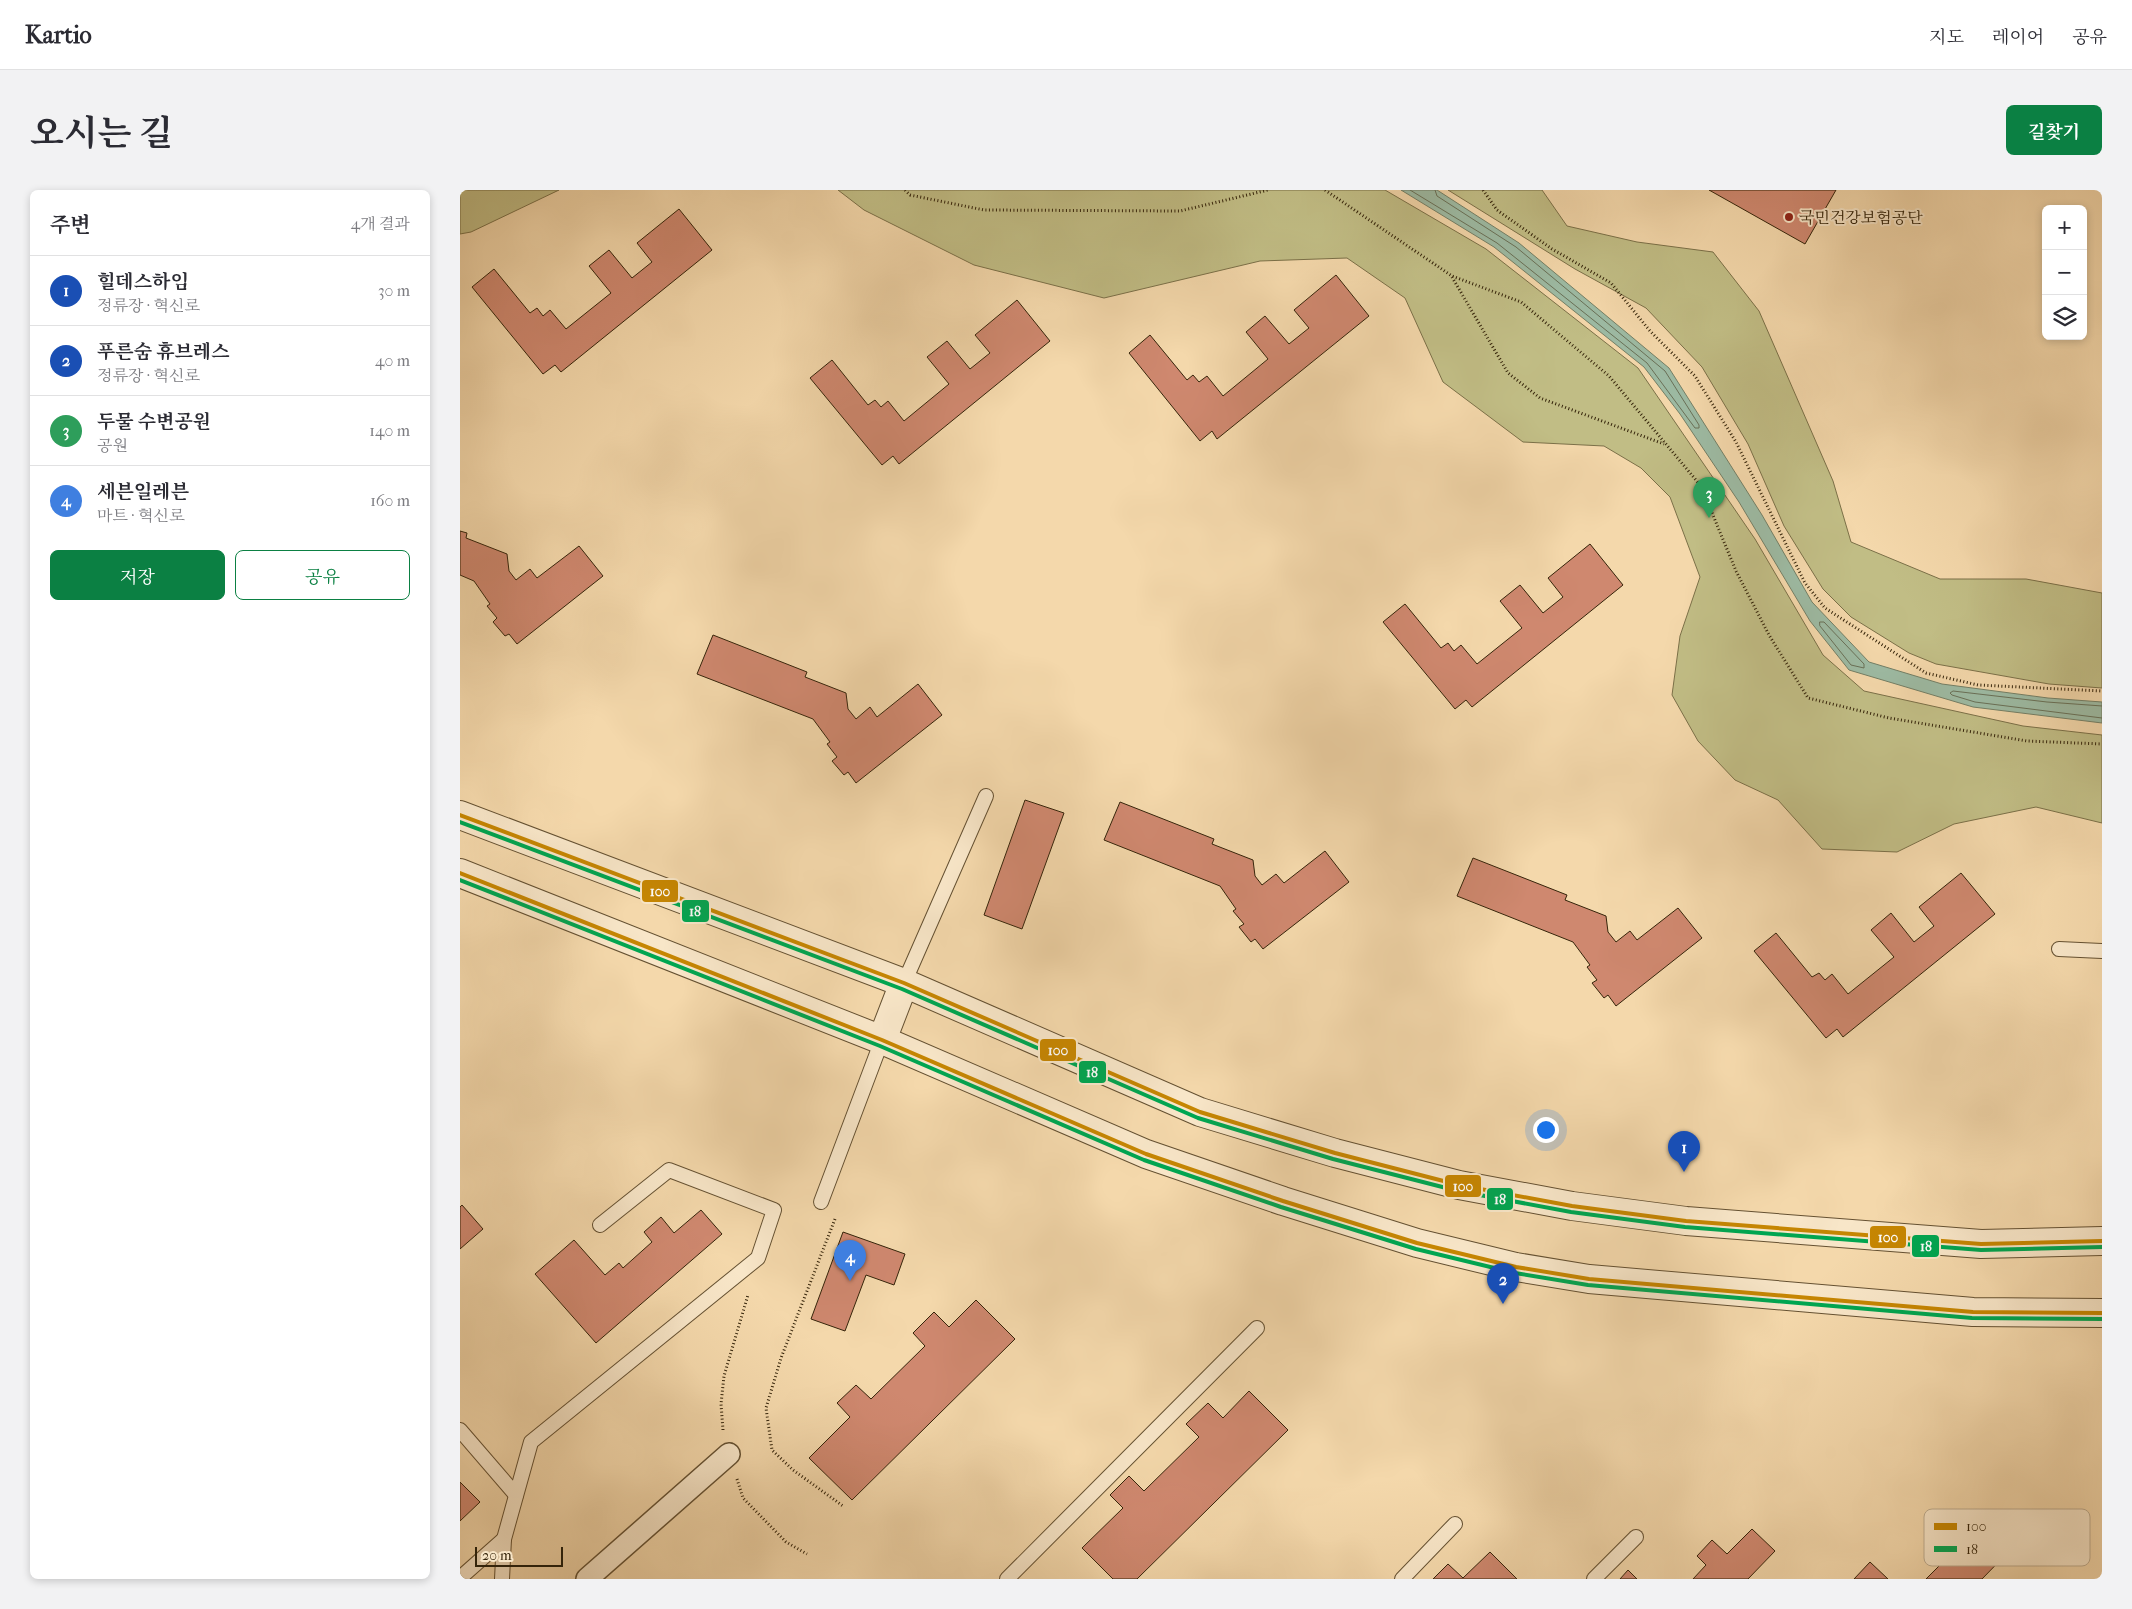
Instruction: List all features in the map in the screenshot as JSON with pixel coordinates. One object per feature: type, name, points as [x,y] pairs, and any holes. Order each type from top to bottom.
[{"type":"street","points":[[460,816],[904,983],[1200,1112],[1335,1153],[1458,1184],[1572,1206],[1686,1221],[1981,1244],[2102,1241]]},
{"type":"street","points":[[460,873],[882,1040],[1146,1154],[1283,1201],[1417,1243],[1516,1267],[1589,1279],[1974,1312],[2102,1313]]},
{"type":"street","points":[[882,1040],[904,983]]},
{"type":"street","points":[[586,1579],[729,1454]]},
{"type":"lane","points":[[904,983],[986,796]]},
{"type":"lane","points":[[2059,949],[2102,951]]},
{"type":"lane","points":[[821,1202],[882,1040]]},
{"type":"lane","points":[[502,1579],[504,1539],[531,1442],[758,1258],[774,1210],[669,1170],[600,1225]]},
{"type":"lane","points":[[1007,1579],[1257,1328]]},
{"type":"lane","points":[[460,1430],[516,1495]]},
{"type":"lane","points":[[1402,1579],[1455,1524]]},
{"type":"lane","points":[[1594,1579],[1636,1537]]},
{"type":"lane","points":[[460,1578],[504,1539]]},
{"type":"path","points":[[905,190],[910,195],[984,210],[1180,212],[1268,190]]},
{"type":"path","points":[[1325,190],[1452,276],[1520,302],[1609,376],[1701,486],[1736,571],[1770,636],[1808,698],[1881,716],[2027,742],[2102,744]]},
{"type":"path","points":[[1483,190],[1497,210],[1552,249],[1611,283],[1650,331],[1694,376],[1736,442],[1804,583],[1825,608],[1926,673],[1978,685],[2102,691]]},
{"type":"path","points":[[1452,276],[1508,373],[1540,398],[1665,444]]},
{"type":"path","points":[[837,1214],[781,1358],[766,1408],[772,1450],[793,1470],[843,1506]]},
{"type":"path","points":[[758,1258],[741,1323],[724,1376],[721,1404],[724,1442],[744,1498],[786,1542],[807,1554]]},
{"type":"shaded area","points":[[460,190],[559,190],[471,232],[460,234]]},
{"type":"shaded area","points":[[838,190],[1385,190],[1486,249],[1638,368],[1755,539],[1823,655],[1864,691],[2023,726],[2102,735],[2102,823],[2036,807],[1954,824],[1897,852],[1822,849],[1778,800],[1735,780],[1698,741],[1672,695],[1680,636],[1700,577],[1670,497],[1641,468],[1604,446],[1523,442],[1443,382],[1405,298],[1347,258],[1260,261],[1104,298],[974,265],[864,210]]},
{"type":"shaded area","points":[[1448,190],[1542,190],[1567,226],[1637,242],[1713,252],[1759,311],[1833,481],[1851,542],[1940,579],[2026,579],[2102,593],[2102,688],[2049,684],[1936,664],[1909,653],[1851,617],[1823,589],[1784,526],[1748,444],[1702,367],[1646,308],[1575,269]]},
{"type":"water","points":[[1401,190],[1437,190],[1519,243],[1669,368],[1762,515],[1812,602],[1869,662],[1942,684],[2048,698],[2102,702],[2102,723],[1973,707],[1849,670],[1810,621],[1739,502],[1680,414],[1644,367],[1494,247]]},
{"type":"building","name":"국민건강보험공단","points":[[1709,190],[1836,190],[1805,244]]},
{"type":"building","points":[[679,209],[712,250],[561,372],[555,365],[543,374],[472,287],[494,269],[530,313],[537,308],[543,316],[550,310],[566,329],[611,293],[589,266],[609,250],[632,278],[652,262],[637,243]]},
{"type":"building","points":[[1336,275],[1369,316],[1217,439],[1212,431],[1200,441],[1129,353],[1150,335],[1187,380],[1193,375],[1199,382],[1207,376],[1223,396],[1268,359],[1246,332],[1265,316],[1289,344],[1309,328],[1294,310]]},
{"type":"building","points":[[1017,300],[1050,341],[899,464],[893,456],[882,465],[810,378],[832,360],[868,405],[875,400],[881,407],[888,401],[904,421],[949,384],[927,357],[947,341],[970,369],[990,353],[975,335]]},
{"type":"building","points":[[460,531],[467,533],[466,538],[507,554],[509,571],[516,580],[530,569],[537,578],[579,546],[603,576],[517,644],[509,634],[505,636],[493,622],[497,618],[487,606],[490,604],[474,581],[460,575]]},
{"type":"building","points":[[1590,544],[1623,585],[1472,707],[1466,700],[1455,709],[1383,622],[1405,604],[1441,648],[1448,643],[1454,651],[1461,645],[1477,664],[1522,628],[1500,601],[1520,585],[1543,613],[1563,597],[1548,578]]},
{"type":"building","points":[[713,635],[807,672],[805,677],[846,693],[848,709],[856,719],[870,707],[877,717],[918,684],[942,715],[856,783],[848,772],[844,775],[832,761],[837,757],[827,744],[830,742],[813,719],[697,674]]},
{"type":"building","points":[[1025,800],[1064,813],[1022,929],[984,915]]},
{"type":"building","points":[[1120,802],[1214,839],[1212,844],[1253,860],[1255,876],[1262,885],[1276,874],[1284,883],[1325,851],[1349,882],[1263,949],[1255,939],[1251,942],[1239,927],[1244,924],[1233,911],[1236,909],[1220,886],[1104,840]]},
{"type":"building","points":[[1473,858],[1567,895],[1565,900],[1606,916],[1608,932],[1616,942],[1630,931],[1637,940],[1678,908],[1702,938],[1616,1006],[1608,995],[1604,998],[1592,983],[1597,980],[1587,967],[1590,965],[1573,942],[1457,896]]},
{"type":"building","points":[[1961,873],[1995,914],[1843,1037],[1837,1029],[1826,1038],[1754,951],[1776,933],[1812,977],[1819,973],[1825,980],[1832,974],[1848,994],[1894,957],[1871,930],[1891,913],[1914,942],[1934,926],[1919,907]]},
{"type":"building","points":[[462,1205],[483,1229],[460,1249],[460,1207]]},
{"type":"building","points":[[701,1210],[722,1234],[596,1343],[535,1274],[574,1240],[605,1275],[619,1263],[623,1268],[652,1242],[644,1232],[661,1217],[674,1233]]},
{"type":"building","points":[[843,1232],[905,1254],[894,1285],[866,1275],[845,1331],[811,1319]]},
{"type":"building","points":[[976,1300],[1015,1339],[852,1500],[809,1458],[850,1417],[837,1403],[856,1385],[871,1399],[925,1346],[913,1333],[934,1312],[949,1327]]},
{"type":"building","points":[[1249,1391],[1288,1430],[1137,1579],[1113,1579],[1082,1548],[1123,1508],[1110,1495],[1129,1476],[1144,1491],[1199,1437],[1186,1424],[1208,1403],[1223,1418]]},
{"type":"building","points":[[460,1482],[480,1502],[460,1521]]},
{"type":"building","points":[[1752,1529],[1775,1551],[1748,1579],[1693,1579],[1706,1565],[1697,1556],[1712,1540],[1727,1554]]},
{"type":"building","points":[[1490,1552],[1517,1579],[1433,1579],[1448,1564],[1463,1578]]},
{"type":"building","points":[[1870,1562],[1888,1579],[1854,1579]]},
{"type":"building","points":[[1939,1566],[1995,1566],[1982,1579],[1926,1579]]},
{"type":"building","points":[[1628,1570],[1637,1579],[1620,1579]]},
{"type":"transit line","name":"100","points":[[460,815],[904,983],[1200,1112],[1335,1153],[1459,1185],[1572,1206],[1686,1221],[1981,1244],[2102,1241]]},
{"type":"transit line","name":"18","points":[[460,822],[902,989],[1198,1118],[1333,1159],[1458,1191],[1571,1212],[1685,1227],[1981,1250],[2102,1247]]},
{"type":"transit line","name":"100","points":[[460,873],[882,1040],[1146,1154],[1283,1201],[1417,1243],[1516,1267],[1589,1279],[1973,1312],[2102,1313]]},
{"type":"transit line","name":"18","points":[[460,880],[880,1046],[1144,1160],[1281,1207],[1416,1249],[1515,1273],[1588,1285],[1972,1318],[2102,1319]]},
{"type":"place","name":"국민건강보험공단","points":[[1789,217]]},
{"type":"place","name":"두물 수변공원","points":[[1709,518]]},
{"type":"place","name":"힐데스하임","points":[[1684,1172]]},
{"type":"place","name":"세븐일레븐","points":[[850,1281]]},
{"type":"place","name":"푸른숨 휴브레스","points":[[1503,1304]]}]
